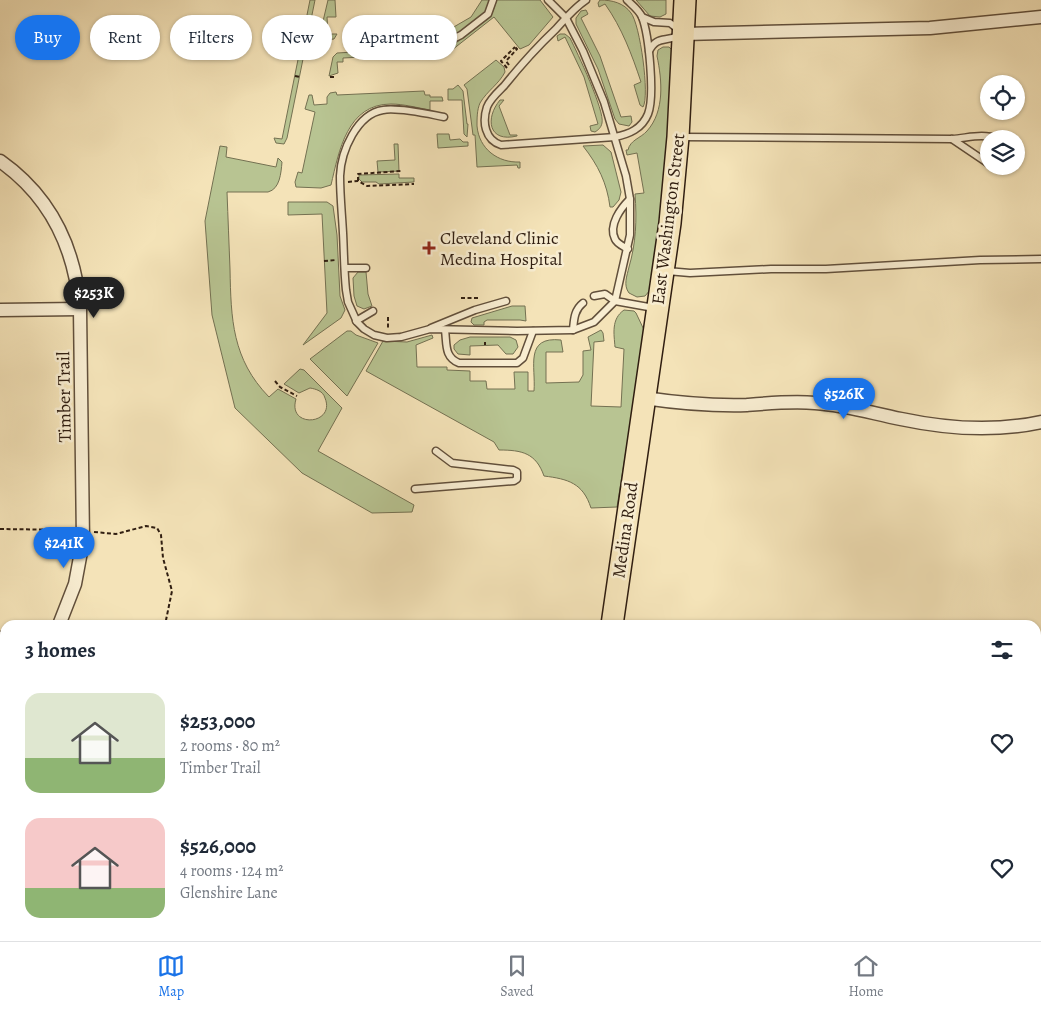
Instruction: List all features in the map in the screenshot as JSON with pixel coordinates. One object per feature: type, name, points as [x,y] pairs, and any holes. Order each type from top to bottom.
[{"type":"highway","name":"East Washington Street","points":[[639,436],[663,270],[678,137],[685,0]]},
{"type":"highway","name":"Medina Road","points":[[613,620],[639,436]]},
{"type":"street","points":[[684,34],[930,28],[1041,18]]},
{"type":"street","name":"Timber Trail","points":[[0,161],[26,183],[42,200],[56,222],[66,242],[78,286],[80,309],[83,531],[80,563],[75,584],[61,620]]},
{"type":"street","points":[[0,310],[80,309]]},
{"type":"street","points":[[644,398],[707,405],[747,405],[786,401],[834,404],[917,422],[978,429],[1001,428],[1041,422]]},
{"type":"lane","points":[[457,37],[488,14],[493,0]]},
{"type":"lane","points":[[430,329],[573,330],[594,322],[615,300],[628,249],[630,199],[626,176],[615,137],[583,51],[566,18],[548,0]]},
{"type":"lane","points":[[586,0],[574,8],[525,60],[488,105],[485,116],[486,126],[488,136],[493,143],[501,145],[615,137],[629,134],[636,130],[648,114],[652,95],[649,51],[642,17],[627,0]]},
{"type":"lane","points":[[642,17],[654,22],[670,23],[684,34]]},
{"type":"lane","points":[[649,51],[658,40],[671,39],[684,34]]},
{"type":"lane","points":[[444,117],[385,109],[373,113],[363,120],[353,133],[340,173],[348,302],[356,321],[364,329],[374,335],[387,338],[401,337],[430,329],[475,310],[506,300]]},
{"type":"lane","points":[[678,137],[952,139],[980,136]]},
{"type":"lane","points":[[952,139],[980,158]]},
{"type":"lane","points":[[628,249],[616,242],[614,230],[617,214],[630,199]]},
{"type":"lane","points":[[663,270],[690,273],[771,269],[826,269],[980,260],[1041,260]]},
{"type":"lane","points":[[345,268],[366,268]]},
{"type":"lane","points":[[594,296],[605,294],[615,300],[657,308]]},
{"type":"lane","points":[[573,330],[575,313],[583,303]]},
{"type":"lane","points":[[356,321],[374,310]]},
{"type":"lane","points":[[445,330],[448,355],[452,360],[460,363],[516,363],[523,358],[534,331]]},
{"type":"lane","points":[[415,489],[514,481],[517,479],[517,472],[513,470],[452,463],[436,451]]},
{"type":"path","points":[[507,68],[501,61],[515,46],[517,49],[506,61],[509,64]]},
{"type":"path","points":[[295,76],[300,77]]},
{"type":"path","points":[[330,77],[335,77]]},
{"type":"path","points":[[358,181],[358,174],[401,172]]},
{"type":"path","points":[[348,182],[358,181],[367,186],[414,184]]},
{"type":"path","points":[[324,261],[338,260]]},
{"type":"path","points":[[461,298],[478,298]]},
{"type":"path","points":[[472,298],[472,303]]},
{"type":"path","points":[[388,317],[388,328]]},
{"type":"path","points":[[275,381],[280,387],[297,396]]},
{"type":"path","points":[[0,529],[55,529],[116,534],[146,526],[157,528],[161,535],[163,558],[172,591],[166,620]]},
{"type":"green space","points":[[310,0],[315,0],[312,15],[307,15]]},
{"type":"green space","points":[[328,0],[335,0],[336,17],[324,15]]},
{"type":"green space","points":[[482,0],[490,0],[486,12],[461,32],[457,33],[457,25],[471,17]]},
{"type":"green space","points":[[496,0],[540,0],[553,17],[529,45],[520,49],[494,17],[457,46],[457,42],[489,17]]},
{"type":"green space","points":[[600,0],[621,4],[631,13],[634,20],[641,45],[645,75],[645,100],[643,107],[640,105],[634,85],[641,82],[630,52],[617,23],[605,4],[599,7],[598,3]]},
{"type":"green space","points":[[636,0],[666,0],[666,14],[660,17],[650,16]]},
{"type":"green space","points":[[586,10],[588,14],[581,18],[600,56],[621,117],[631,116],[632,122],[629,126],[619,124],[615,119],[598,69],[576,24],[576,18],[581,11]]},
{"type":"green space","points":[[332,34],[337,34],[332,39]]},
{"type":"green space","points":[[565,34],[570,38],[595,95],[602,116],[602,123],[595,132],[591,131],[590,126],[598,124],[584,77],[565,37],[558,41],[557,36]]},
{"type":"green space","points":[[663,47],[671,49],[674,47],[675,96],[651,289],[645,296],[637,297],[627,290],[626,280],[635,240],[635,194],[644,193],[637,153],[627,155],[626,150],[628,150],[633,141],[647,131],[657,114],[661,85],[657,56],[658,50]]},
{"type":"green space","points":[[337,53],[342,53],[343,62],[337,62],[338,73],[329,76],[333,57]]},
{"type":"green space","points":[[298,60],[303,60],[287,138],[284,144],[276,143],[274,138],[282,139]]},
{"type":"green space","points":[[496,60],[504,67],[505,72],[480,103],[477,126],[481,141],[491,153],[504,160],[520,162],[520,168],[517,165],[477,167],[475,135],[473,135],[467,89],[464,85]]},
{"type":"green space","points":[[458,85],[463,91],[468,124],[467,137],[464,134],[462,100],[448,100],[448,89],[453,89]]},
{"type":"green space","points":[[424,91],[425,95],[430,95],[430,97],[442,97],[443,101],[430,101],[430,110],[391,104],[376,106],[364,112],[355,121],[342,144],[331,185],[321,188],[296,187],[295,182],[298,172],[302,173],[315,112],[305,109],[309,95],[312,95],[314,105],[327,104],[327,97],[330,93],[336,92],[337,95]]},
{"type":"green space","points":[[500,100],[504,100],[499,106],[510,135],[517,136],[500,136],[492,127],[492,114]]},
{"type":"green space","points":[[437,134],[449,134],[450,140],[460,139],[463,142],[468,142],[468,146],[438,148]]},
{"type":"green space","points":[[394,144],[398,144],[399,171],[378,172],[377,161],[395,160]]},
{"type":"green space","points":[[603,145],[611,152],[621,192],[619,200],[613,207],[610,207],[607,190],[601,175],[583,146]]},
{"type":"green space","points":[[220,146],[227,147],[226,157],[276,167],[278,158],[282,162],[279,180],[272,190],[268,192],[227,192],[231,305],[236,338],[247,368],[269,397],[278,389],[296,399],[295,409],[298,415],[304,419],[311,420],[324,414],[327,407],[323,394],[310,388],[299,393],[284,384],[300,369],[304,370],[342,408],[318,451],[414,505],[412,512],[372,513],[302,473],[235,408],[212,315],[205,221]]},
{"type":"green space","points":[[399,174],[399,178],[414,178],[414,182],[379,184],[376,182],[362,182],[359,179],[359,175]]},
{"type":"green space","points":[[288,202],[327,202],[333,206],[337,235],[340,296],[345,310],[341,318],[303,345],[327,313],[322,214],[288,215]]},
{"type":"green space","points":[[358,272],[366,272],[368,294],[372,306],[364,309],[357,306],[354,296],[353,278]]},
{"type":"green space","points":[[512,306],[525,306],[526,321],[487,320],[484,322],[484,325],[474,325],[471,322],[472,318]]},
{"type":"green space","points":[[624,310],[636,313],[645,332],[617,507],[591,508],[584,493],[579,488],[567,481],[544,476],[537,462],[527,454],[499,450],[494,442],[366,371],[383,341],[407,342],[432,335],[433,338],[416,345],[417,367],[447,367],[447,370],[470,371],[470,381],[486,381],[487,389],[515,389],[514,372],[528,372],[528,391],[534,391],[534,355],[541,343],[549,340],[561,340],[563,352],[546,352],[546,383],[579,382],[583,375],[583,351],[591,350],[588,337],[601,330],[604,341],[594,342],[591,406],[621,407],[624,349],[615,347],[614,332],[615,322]]},
{"type":"green space","points":[[347,331],[378,343],[347,396],[310,359]]},
{"type":"green space","points":[[470,337],[510,337],[516,340],[518,347],[513,354],[506,354],[498,345],[470,346],[470,355],[458,354],[454,349],[454,345],[460,340]]},
{"type":"place","name":"Cleveland Clinic Medina Hospital","points":[[429,248]]}]
